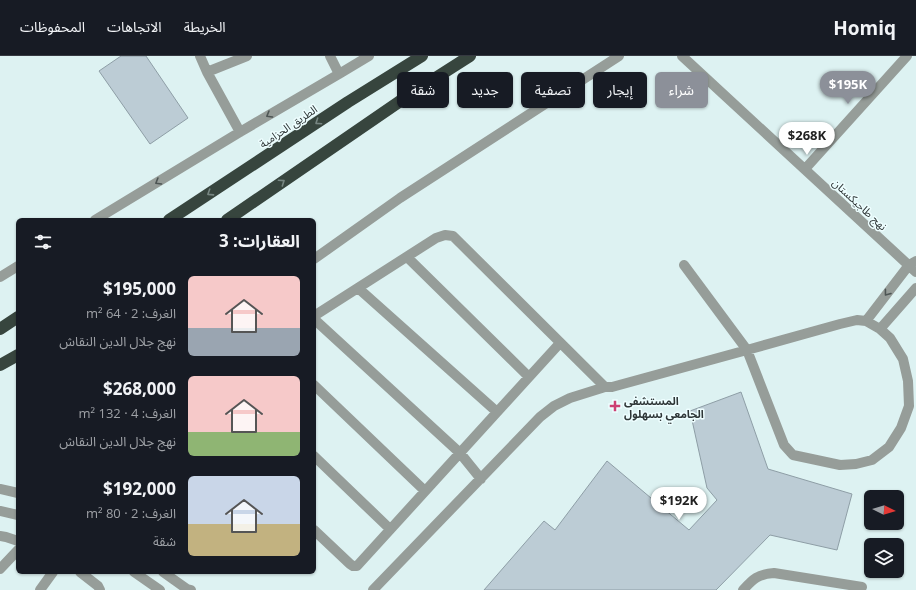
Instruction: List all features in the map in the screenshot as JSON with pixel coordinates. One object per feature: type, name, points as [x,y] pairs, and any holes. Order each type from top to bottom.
[{"type":"highway","points":[[230,218],[412,93],[470,56]]},
{"type":"highway","name":"الطريق الحزامية","points":[[172,218],[348,102],[420,57]]},
{"type":"highway","points":[[245,218],[262,196]]},
{"type":"highway","points":[[0,329],[16,318]]},
{"type":"highway","points":[[0,365],[16,355]]},
{"type":"street","points":[[200,56],[207,72],[240,132]]},
{"type":"street","points":[[207,72],[247,56]]},
{"type":"street","points":[[330,56],[339,74]]},
{"type":"street","points":[[98,218],[369,56]]},
{"type":"street","points":[[316,258],[400,198],[619,56]]},
{"type":"street","name":"نهج طاجيكستان","points":[[682,56],[805,169],[914,266]]},
{"type":"street","points":[[805,169],[907,56]]},
{"type":"street","points":[[316,315],[436,238],[445,235],[452,236],[605,387]]},
{"type":"street","points":[[407,257],[529,377]]},
{"type":"street","points":[[374,590],[540,417],[554,406],[570,398],[605,387],[612,387],[747,350],[840,324],[857,320],[866,321],[880,329],[890,338],[903,359],[908,381],[909,406],[901,428],[889,446],[872,460],[856,464],[840,465],[793,455],[784,445],[747,350],[684,265]]},
{"type":"street","points":[[866,321],[914,266]]},
{"type":"street","points":[[0,277],[16,267]]},
{"type":"street","points":[[358,288],[497,412]]},
{"type":"street","points":[[880,329],[916,288]]},
{"type":"street","points":[[316,321],[460,453],[481,479]]},
{"type":"street","points":[[316,532],[350,564],[356,566],[560,343]]},
{"type":"street","points":[[316,387],[425,491]]},
{"type":"street","points":[[316,458],[390,529]]},
{"type":"street","points":[[0,489],[16,493]]},
{"type":"street","points":[[0,511],[16,515]]},
{"type":"street","points":[[0,536],[16,540]]},
{"type":"street","points":[[0,569],[16,552]]},
{"type":"street","points":[[743,590],[752,580],[765,573],[774,573],[862,587]]},
{"type":"street","points":[[40,590],[52,574]]},
{"type":"street","points":[[83,574],[98,586],[100,590]]},
{"type":"street","points":[[137,574],[160,590]]},
{"type":"street","points":[[166,574],[188,590]]},
{"type":"building","points":[[121,56],[146,56],[188,118],[150,144],[99,71]]},
{"type":"building","points":[[741,392],[768,469],[852,494],[837,550],[770,535],[716,590],[484,590],[544,521],[555,530],[607,461],[689,530],[717,500],[707,488],[690,411]]},
{"type":"place","name":"المستشفى الجامعي بسهلول","points":[[615,406]]}]
